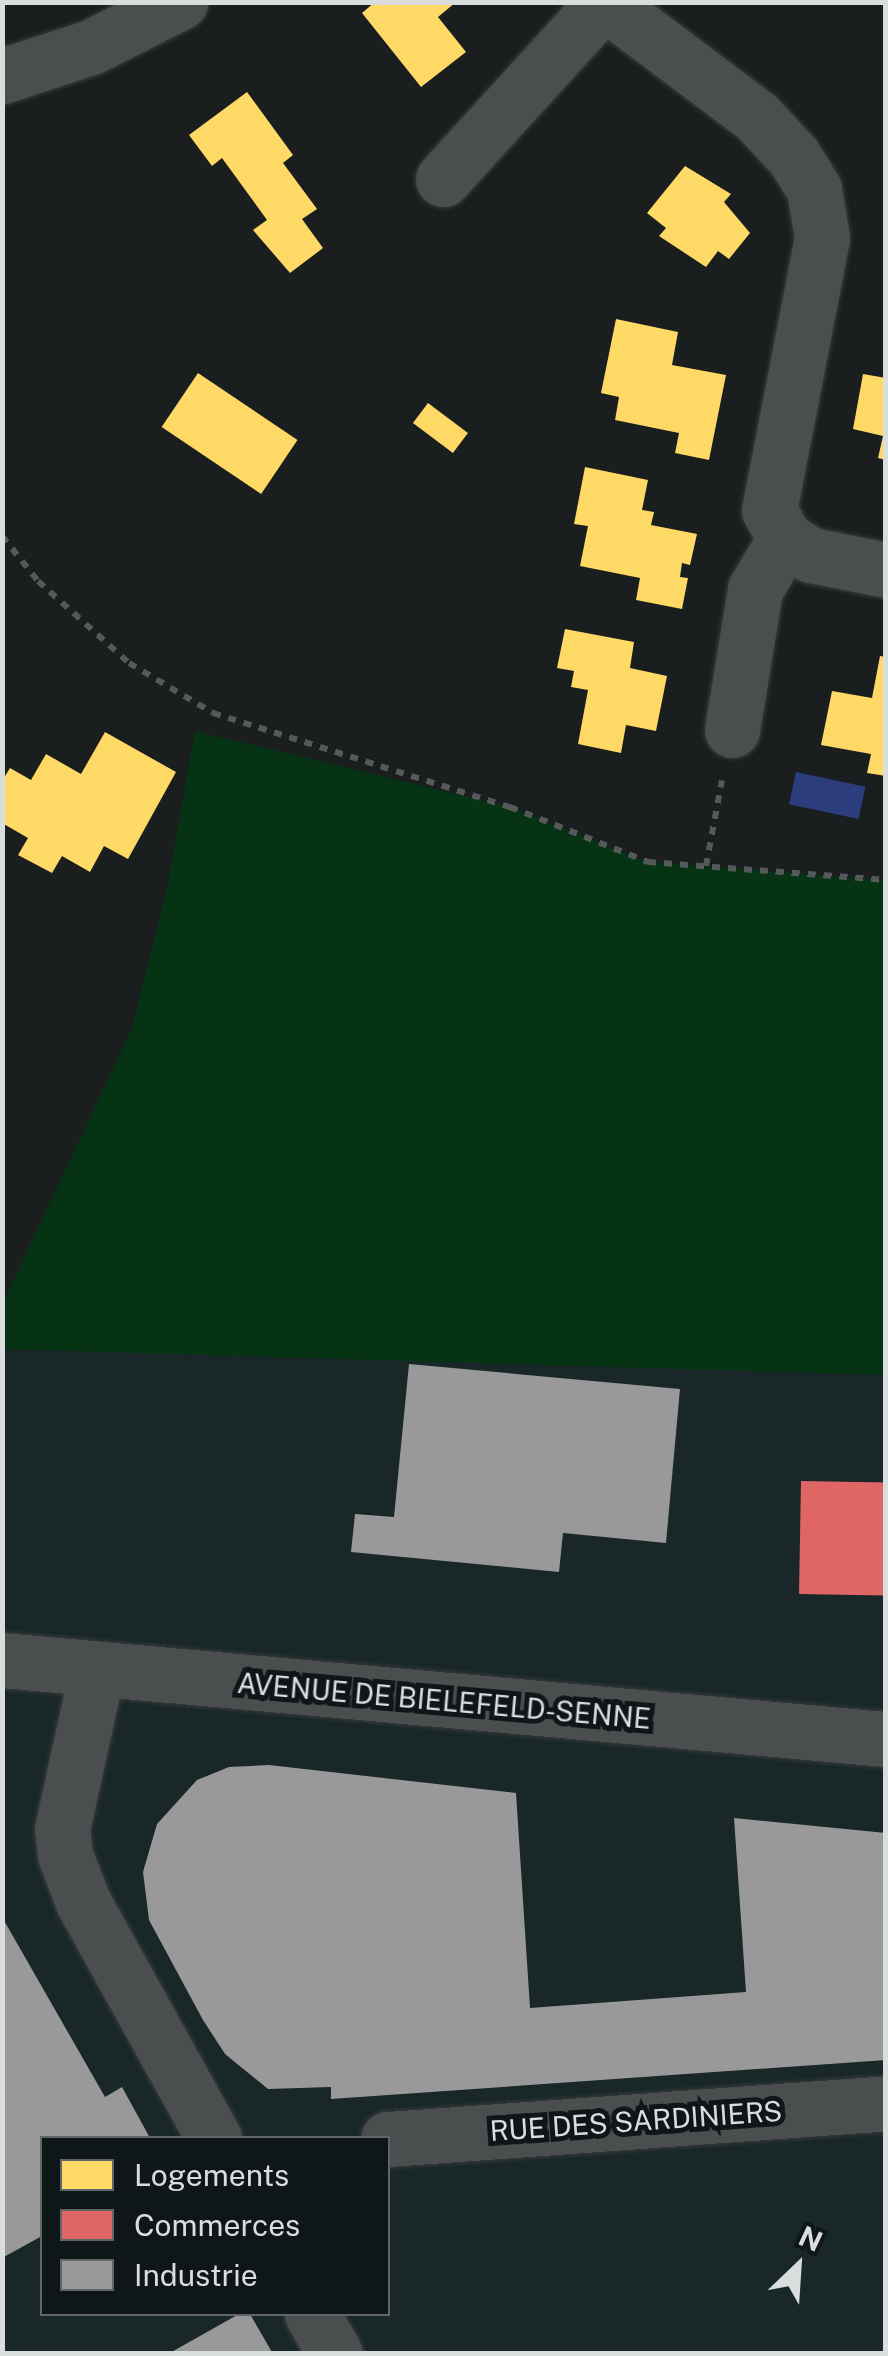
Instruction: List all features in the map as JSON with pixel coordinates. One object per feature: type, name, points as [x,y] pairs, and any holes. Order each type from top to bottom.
[{"type":"street","points":[[2,76],[91,47],[180,2]]},
{"type":"street","points":[[443,179],[604,2],[757,117],[794,156],[814,189],[822,238],[769,510],[785,540],[810,555],[886,570]]},
{"type":"street","points":[[732,730],[755,589],[785,540]]},
{"type":"street","name":"AVENUE DE BIELEFELD-SENNE","points":[[2,1660],[886,1739]]},
{"type":"street","points":[[96,1670],[62,1829],[65,1855],[83,1902],[213,2136]]},
{"type":"street","name":"RUE DES SARDINIERS","points":[[390,2138],[886,2102]]},
{"type":"street","points":[[313,2316],[334,2354]]},
{"type":"path","points":[[2,536],[38,581],[129,664],[213,713],[510,807],[648,862],[886,880]]},
{"type":"path","points":[[706,866],[732,730]]},
{"type":"shaded area","points":[[3,1349],[885,1375],[885,2353],[3,2354]]},
{"type":"green space","points":[[195,731],[510,807],[648,862],[885,880],[885,1375],[3,1349],[3,1302],[131,1031],[166,894]]},
{"type":"water","points":[[796,772],[865,787],[859,819],[789,804]]},
{"type":"building: Logements","points":[[375,2],[456,2],[438,17],[466,52],[421,87],[362,13]]},
{"type":"building: Logements","points":[[247,92],[293,155],[283,163],[317,209],[302,219],[323,248],[290,273],[253,230],[267,220],[222,158],[212,166],[189,135]]},
{"type":"building: Logements","points":[[685,166],[731,194],[724,202],[750,233],[729,259],[718,251],[706,267],[659,236],[666,228],[647,213]]},
{"type":"building: Logements","points":[[616,319],[678,332],[672,365],[726,375],[709,460],[675,453],[679,433],[615,420],[619,397],[601,393]]},
{"type":"building: Logements","points":[[198,373],[297,440],[261,494],[162,427]]},
{"type":"building: Logements","points":[[863,374],[886,378],[886,460],[878,458],[883,436],[853,429]]},
{"type":"building: Logements","points":[[428,403],[468,433],[453,453],[413,423]]},
{"type":"building: Logements","points":[[585,467],[648,480],[642,510],[654,512],[651,525],[697,534],[690,565],[682,563],[680,577],[688,578],[682,609],[636,600],[640,578],[580,566],[588,526],[574,524]]},
{"type":"building: Logements","points":[[565,629],[634,642],[630,668],[667,676],[656,731],[626,725],[621,753],[578,744],[588,690],[571,687],[574,671],[557,668]]},
{"type":"building: Logements","points":[[880,656],[886,657],[886,776],[867,773],[871,754],[821,745],[832,691],[872,698]]},
{"type":"building: Logements","points":[[105,732],[176,772],[128,859],[104,846],[90,872],[62,856],[52,873],[18,855],[28,838],[2,823],[2,781],[10,768],[31,780],[46,754],[81,774]]},
{"type":"building: Commerces","points":[[801,1481],[886,1482],[884,1595],[799,1594]]},
{"type":"building: Industrie","points":[[409,1364],[680,1389],[666,1543],[563,1533],[559,1572],[351,1552],[355,1514],[394,1517]]},
{"type":"building: Industrie","points":[[269,1765],[516,1793],[530,2008],[746,1992],[734,1818],[886,1833],[886,2060],[331,2099],[331,2087],[268,2089],[225,2054],[203,2020],[149,1920],[143,1872],[157,1824],[197,1780],[229,1767]]},
{"type":"building: Industrie","points":[[2,1917],[105,2097],[122,2087],[149,2136],[40,2136],[40,2237],[2,2258]]},
{"type":"building: Industrie","points":[[235,2316],[251,2316],[273,2354],[168,2354]]}]
